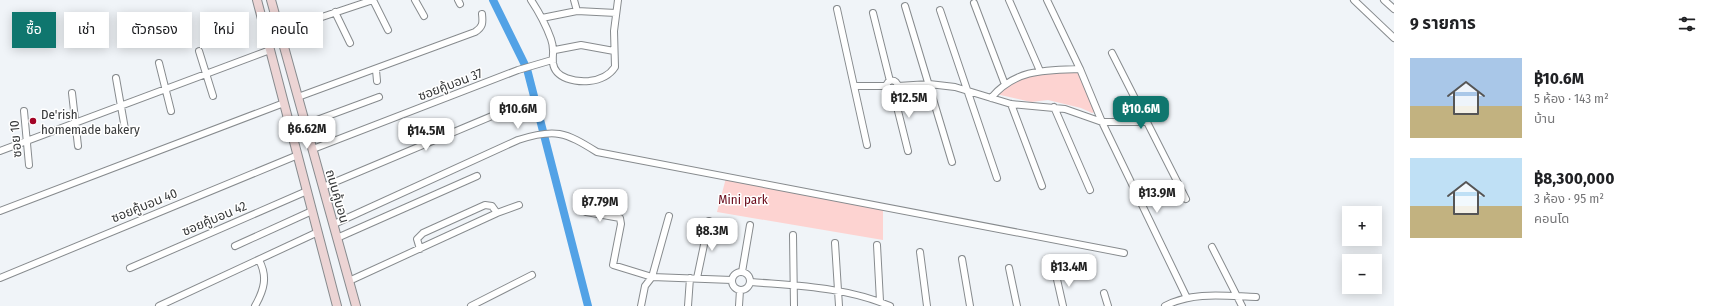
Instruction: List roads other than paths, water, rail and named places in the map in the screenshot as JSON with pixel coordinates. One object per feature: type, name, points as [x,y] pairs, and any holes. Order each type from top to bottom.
[{"type":"main road","points":[[257,0],[337,306]]},
{"type":"main road","name":"ถนนคู้บอน","points":[[271,0],[274,12]]},
{"type":"main road","name":"ถนนคู้บอน","points":[[284,48],[356,306]]},
{"type":"street","points":[[323,17],[373,0],[388,30]]},
{"type":"street","points":[[415,0],[424,16]]},
{"type":"street","points":[[531,0],[542,18],[555,50],[552,60],[557,72],[574,80],[588,81],[598,79],[610,73],[616,64],[614,51],[618,0]]},
{"type":"street","points":[[574,0],[578,11]]},
{"type":"street","points":[[1009,0],[1040,71]]},
{"type":"street","points":[[1047,0],[1080,69],[1102,122],[1186,296]]},
{"type":"street","points":[[1354,0],[1394,38]]},
{"type":"street","points":[[1384,0],[1394,9]]},
{"type":"street","points":[[974,3],[1004,82]]},
{"type":"street","points":[[905,6],[952,162]]},
{"type":"street","points":[[837,9],[868,145]]},
{"type":"street","points":[[940,10],[997,178]]},
{"type":"street","points":[[542,18],[578,11],[616,13]]},
{"type":"street","points":[[335,13],[350,43]]},
{"type":"street","points":[[873,13],[889,90],[893,91],[908,151]]},
{"type":"street","points":[[298,97],[376,70],[480,29],[484,20],[482,14]]},
{"type":"street","points":[[555,50],[581,45],[614,51]]},
{"type":"street","points":[[0,151],[270,50]]},
{"type":"street","points":[[199,51],[214,96]]},
{"type":"street","points":[[1112,53],[1186,199]]},
{"type":"street","name":"ซอยคู้บอน 37","points":[[313,149],[518,70],[552,60]]},
{"type":"street","points":[[159,63],[171,111]]},
{"type":"street","points":[[992,98],[996,90],[1004,82],[1019,76],[1040,71],[1080,69]]},
{"type":"street","points":[[376,70],[377,80]]},
{"type":"street","points":[[116,78],[125,129]]},
{"type":"street","points":[[854,86],[888,84],[895,82],[898,86]]},
{"type":"street","points":[[893,91],[897,89],[898,86],[929,84],[968,90],[1011,104],[1054,107],[1078,112],[1102,122],[1146,122]]},
{"type":"street","points":[[72,93],[78,146]]},
{"type":"street","points":[[306,124],[379,97]]},
{"type":"street","points":[[0,211],[284,103]]},
{"type":"street","points":[[323,187],[523,103]]},
{"type":"street","points":[[1011,104],[1042,186]]},
{"type":"street","points":[[1054,107],[1090,190]]},
{"type":"street","name":"ซอย 10","points":[[24,111],[29,165]]},
{"type":"street","points":[[334,224],[518,140],[534,135],[553,133],[575,138],[597,152],[1124,253]]},
{"type":"street","name":"ซอยคู้บอน 40","points":[[0,278],[298,155]]},
{"type":"street","points":[[338,238],[477,176]]},
{"type":"street","name":"ซอยคู้บอน 42","points":[[130,268],[307,192]]},
{"type":"street","points":[[420,249],[417,238],[423,233],[485,205],[492,206],[497,213]]},
{"type":"street","points":[[349,281],[497,213],[518,205]]},
{"type":"street","points":[[235,246],[312,211]]},
{"type":"street","points":[[586,212],[620,218],[621,224],[613,260],[613,265],[616,267],[652,277],[732,280]]},
{"type":"street","points":[[641,306],[645,286],[652,277],[669,216]]},
{"type":"street","points":[[688,306],[693,278],[709,221]]},
{"type":"street","points":[[742,272],[750,226]]},
{"type":"street","points":[[159,306],[318,232]]},
{"type":"street","points":[[793,235],[794,306]]},
{"type":"street","points":[[835,243],[838,306]]},
{"type":"street","points":[[751,282],[838,291],[885,304],[877,245]]},
{"type":"street","points":[[1212,247],[1242,306]]},
{"type":"street","points":[[920,252],[927,306]]},
{"type":"street","points":[[255,306],[262,294],[265,284],[264,269],[259,260]]},
{"type":"street","points":[[962,260],[970,306]]},
{"type":"street","points":[[1009,268],[1018,306]]},
{"type":"street","points":[[742,272],[749,276],[751,282],[748,288],[740,290],[734,286],[732,280],[735,274],[742,272]]},
{"type":"street","points":[[471,306],[532,275]]},
{"type":"street","points":[[1056,275],[1063,306]]},
{"type":"street","points":[[739,306],[740,290]]},
{"type":"street","points":[[1104,293],[1108,306]]},
{"type":"street","points":[[1165,306],[1186,296],[1256,296]]},
{"type":"waterway","points":[[493,0],[527,69],[588,306]]},
{"type":"place","name":"De'rish homemade bakery","points":[[33,121]]},
{"type":"park label","name":"Mini park","points":[[743,199]]}]
